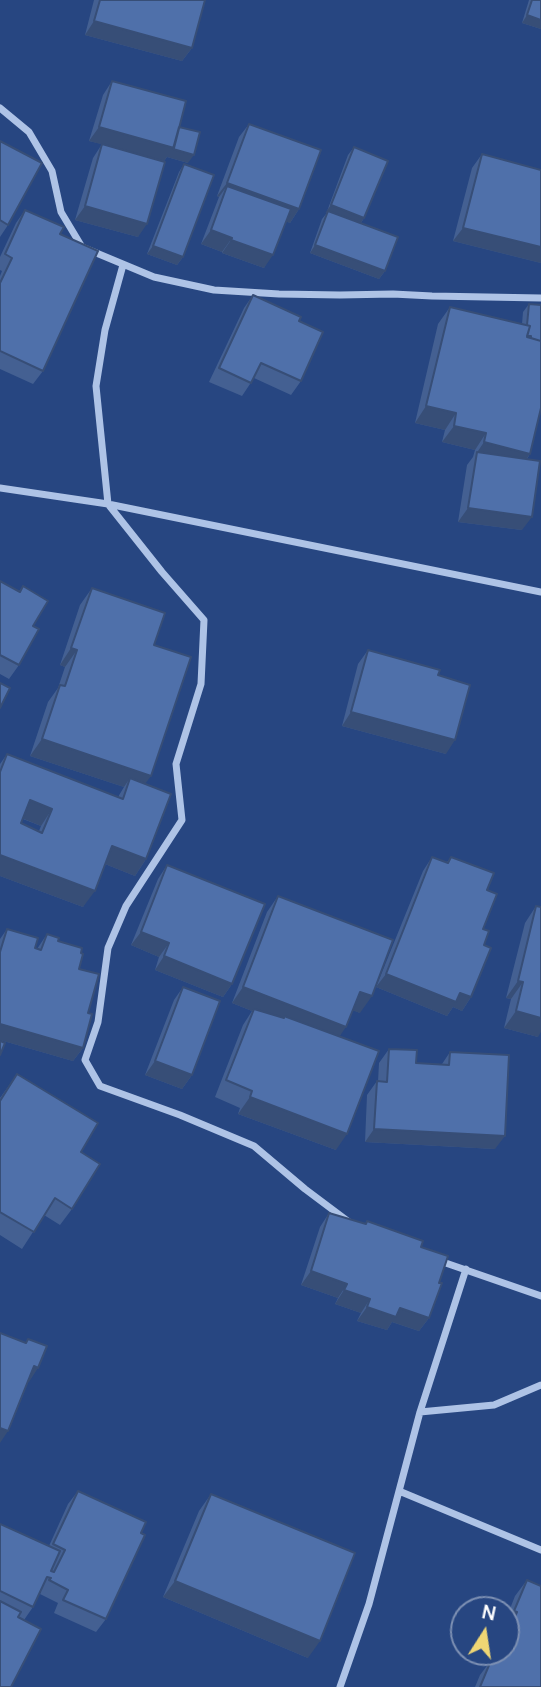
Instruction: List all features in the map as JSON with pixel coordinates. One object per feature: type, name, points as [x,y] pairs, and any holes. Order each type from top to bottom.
[{"type":"street","points":[[0,108],[29,132],[52,172],[61,212],[82,247],[154,277],[214,290],[541,298]]},
{"type":"street","points":[[123,265],[105,330],[96,386],[108,504],[204,620],[201,684],[176,764],[183,820],[126,906],[107,948],[98,1022],[85,1060],[100,1086],[254,1146],[347,1221],[360,1226]]},
{"type":"street","points":[[0,488],[108,504],[541,592]]},
{"type":"street","points":[[424,1254],[541,1296]]},
{"type":"street","points":[[340,1687],[369,1604],[420,1412],[466,1269]]},
{"type":"street","points":[[420,1412],[494,1405],[541,1385]]},
{"type":"street","points":[[399,1491],[541,1550]]},
{"type":"building","points":[[100,0],[205,0],[192,48],[94,21]]},
{"type":"building","points":[[532,0],[541,0],[541,20],[527,15]]},
{"type":"building","points":[[112,81],[186,101],[174,148],[99,127]]},
{"type":"building","points":[[249,124],[321,150],[299,209],[227,183]]},
{"type":"building","points":[[179,127],[200,132],[194,155],[173,149]]},
{"type":"building","points":[[0,141],[42,163],[8,225],[0,220]]},
{"type":"building","points":[[102,144],[165,162],[147,224],[85,206]]},
{"type":"building","points":[[354,147],[388,161],[364,218],[331,205]]},
{"type":"building","points":[[482,154],[541,170],[541,247],[463,228]]},
{"type":"building","points":[[184,164],[214,175],[183,257],[153,246]]},
{"type":"building","points":[[227,186],[291,209],[273,255],[211,230]]},
{"type":"building","points":[[25,210],[64,227],[60,234],[98,251],[43,371],[0,351],[0,283],[12,258],[5,254]]},
{"type":"building","points":[[328,211],[398,237],[385,271],[315,245]]},
{"type":"building","points":[[253,295],[301,317],[299,321],[323,332],[301,381],[261,363],[251,383],[219,368]]},
{"type":"building","points":[[529,304],[541,305],[541,341],[527,336],[530,326],[527,325]]},
{"type":"building","points":[[450,307],[530,326],[527,337],[541,341],[541,408],[530,454],[484,442],[486,433],[454,426],[456,413],[426,406]]},
{"type":"building","points":[[477,452],[540,461],[532,517],[468,508]]},
{"type":"building","points":[[0,581],[20,592],[23,586],[48,601],[33,626],[39,629],[19,665],[0,655]]},
{"type":"building","points":[[92,588],[165,613],[154,645],[191,657],[151,776],[42,739],[60,685],[65,686],[77,650],[71,648]]},
{"type":"building","points":[[368,650],[440,670],[438,675],[470,685],[455,740],[351,712]]},
{"type":"building","points":[[0,683],[10,688],[0,708]]},
{"type":"building","points":[[7,754],[123,799],[130,778],[171,794],[146,859],[112,846],[95,891],[0,855],[0,772]],"holes":[[[30,800],[52,809],[42,833],[21,823]]]},
{"type":"building","points":[[432,857],[448,863],[451,857],[494,873],[487,890],[497,894],[483,929],[489,931],[484,945],[491,948],[471,997],[460,993],[456,1002],[386,974]]},
{"type":"building","points":[[167,865],[265,904],[232,984],[164,956],[169,943],[141,932]]},
{"type":"building","points":[[278,896],[393,940],[372,996],[360,992],[346,1027],[243,987]]},
{"type":"building","points":[[536,906],[541,907],[541,1018],[516,1011],[523,982],[518,981]]},
{"type":"building","points":[[7,929],[38,938],[35,948],[41,950],[47,934],[59,938],[58,941],[82,948],[79,969],[99,974],[88,1013],[92,1014],[83,1048],[0,1024],[0,952]]},
{"type":"building","points":[[183,987],[220,1001],[192,1075],[155,1061]]},
{"type":"building","points":[[254,1009],[284,1016],[379,1051],[347,1134],[250,1097],[252,1091],[226,1080]]},
{"type":"building","points":[[0,1041],[5,1043],[0,1055]]},
{"type":"building","points":[[389,1049],[417,1050],[416,1063],[449,1065],[450,1052],[509,1055],[505,1136],[374,1129],[377,1081],[387,1082]]},
{"type":"building","points":[[17,1074],[98,1123],[81,1152],[100,1164],[72,1209],[55,1198],[34,1232],[0,1212],[0,1101]]},
{"type":"building","points":[[329,1213],[366,1224],[367,1221],[423,1241],[421,1247],[448,1256],[439,1283],[442,1283],[429,1318],[400,1308],[396,1317],[367,1307],[370,1299],[344,1290],[347,1284],[311,1271]]},
{"type":"building","points":[[0,1333],[26,1343],[28,1339],[47,1346],[38,1368],[34,1366],[8,1431],[0,1428]]},
{"type":"building","points":[[78,1491],[146,1522],[141,1533],[145,1535],[106,1619],[63,1600],[68,1590],[49,1580],[51,1578],[47,1577],[33,1607],[0,1591],[0,1524],[60,1551],[51,1571],[54,1572],[65,1550],[53,1544]]},
{"type":"building","points":[[211,1494],[355,1553],[320,1641],[175,1581]]},
{"type":"building","points":[[527,1580],[541,1586],[541,1687],[480,1687],[489,1666],[520,1666],[520,1597]]},
{"type":"building","points":[[0,1601],[21,1612],[18,1617],[41,1629],[11,1687],[0,1687]]}]
